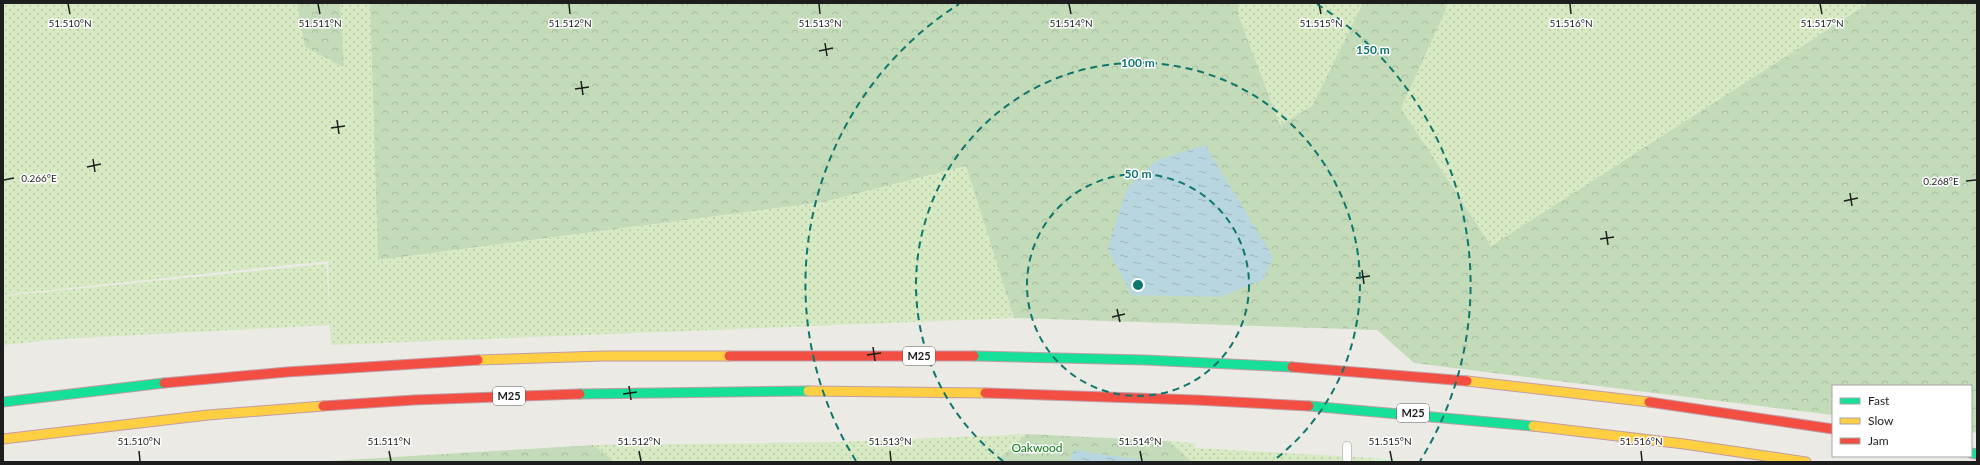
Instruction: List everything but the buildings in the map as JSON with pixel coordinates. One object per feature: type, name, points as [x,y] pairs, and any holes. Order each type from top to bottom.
[{"type":"highway","name":"M25","points":[[3,402],[145,384],[245,375],[441,362],[678,355],[982,356],[1194,362],[1391,374],[1589,394],[1832,429]]},
{"type":"highway","name":"M25","points":[[3,439],[225,413],[423,400],[663,392],[1017,392],[1197,398],[1392,412],[1598,433],[1806,462]]},
{"type":"lane","points":[[1347,446],[1347,462]]},
{"type":"green space","points":[[3,3],[370,3],[378,260],[823,202],[966,166],[1014,318],[331,345],[330,325],[61,339],[3,345],[3,296],[326,264],[330,313],[328,261],[3,295]]},
{"type":"green space","points":[[297,3],[340,3],[344,67],[305,47]]},
{"type":"green space","points":[[370,3],[1238,3],[1238,14],[1280,125],[1312,106],[1363,3],[1447,3],[1445,12],[1401,108],[1491,246],[1869,3],[1977,3],[1977,433],[1972,432],[1972,385],[1832,385],[1832,415],[1414,363],[1377,330],[1014,318],[966,166],[823,202],[378,260]]},
{"type":"green space","points":[[1238,3],[1363,3],[1312,106],[1280,125],[1238,14]]},
{"type":"green space","points":[[1447,3],[1869,3],[1491,246],[1401,108],[1445,12]]},
{"type":"green space","points":[[1027,434],[995,462],[615,462],[593,445],[840,442]]},
{"type":"green space","name":"Oakwood","points":[[1027,434],[1168,441],[1193,462],[1147,462],[1074,451],[1069,462],[995,462]]},
{"type":"green space","points":[[1168,441],[1195,443],[1195,448],[1375,458],[1374,462],[1193,462]]},
{"type":"green space","points":[[593,445],[615,462],[312,462]]},
{"type":"green space","points":[[1375,458],[1417,462],[1374,462]]},
{"type":"water","points":[[1205,145],[1273,257],[1263,280],[1220,297],[1132,295],[1107,249],[1127,188],[1157,160]]},
{"type":"water","points":[[1074,450],[1147,461],[1069,462]]},
{"type":"traffic: fast","points":[[974,356],[1145,360],[1292,367]]},
{"type":"traffic: fast","points":[[3,402],[164,383]]},
{"type":"traffic: fast","points":[[580,394],[808,391]]},
{"type":"traffic: fast","points":[[1309,406],[1533,426]]},
{"type":"traffic: fast","points":[[1972,453],[1977,454]]},
{"type":"traffic: slow","points":[[478,360],[604,356],[729,356]]},
{"type":"traffic: slow","points":[[1467,381],[1649,402]]},
{"type":"traffic: slow","points":[[808,391],[985,393]]},
{"type":"traffic: slow","points":[[3,439],[208,415],[323,406]]},
{"type":"traffic: slow","points":[[1533,426],[1684,444],[1806,462]]},
{"type":"traffic: jam","points":[[729,356],[974,356]]},
{"type":"traffic: jam","points":[[164,383],[287,372],[478,360]]},
{"type":"traffic: jam","points":[[1292,367],[1467,381]]},
{"type":"traffic: jam","points":[[985,393],[1196,400],[1309,406]]},
{"type":"traffic: jam","points":[[323,406],[414,400],[580,394]]},
{"type":"traffic: jam","points":[[1649,402],[1832,429]]}]
